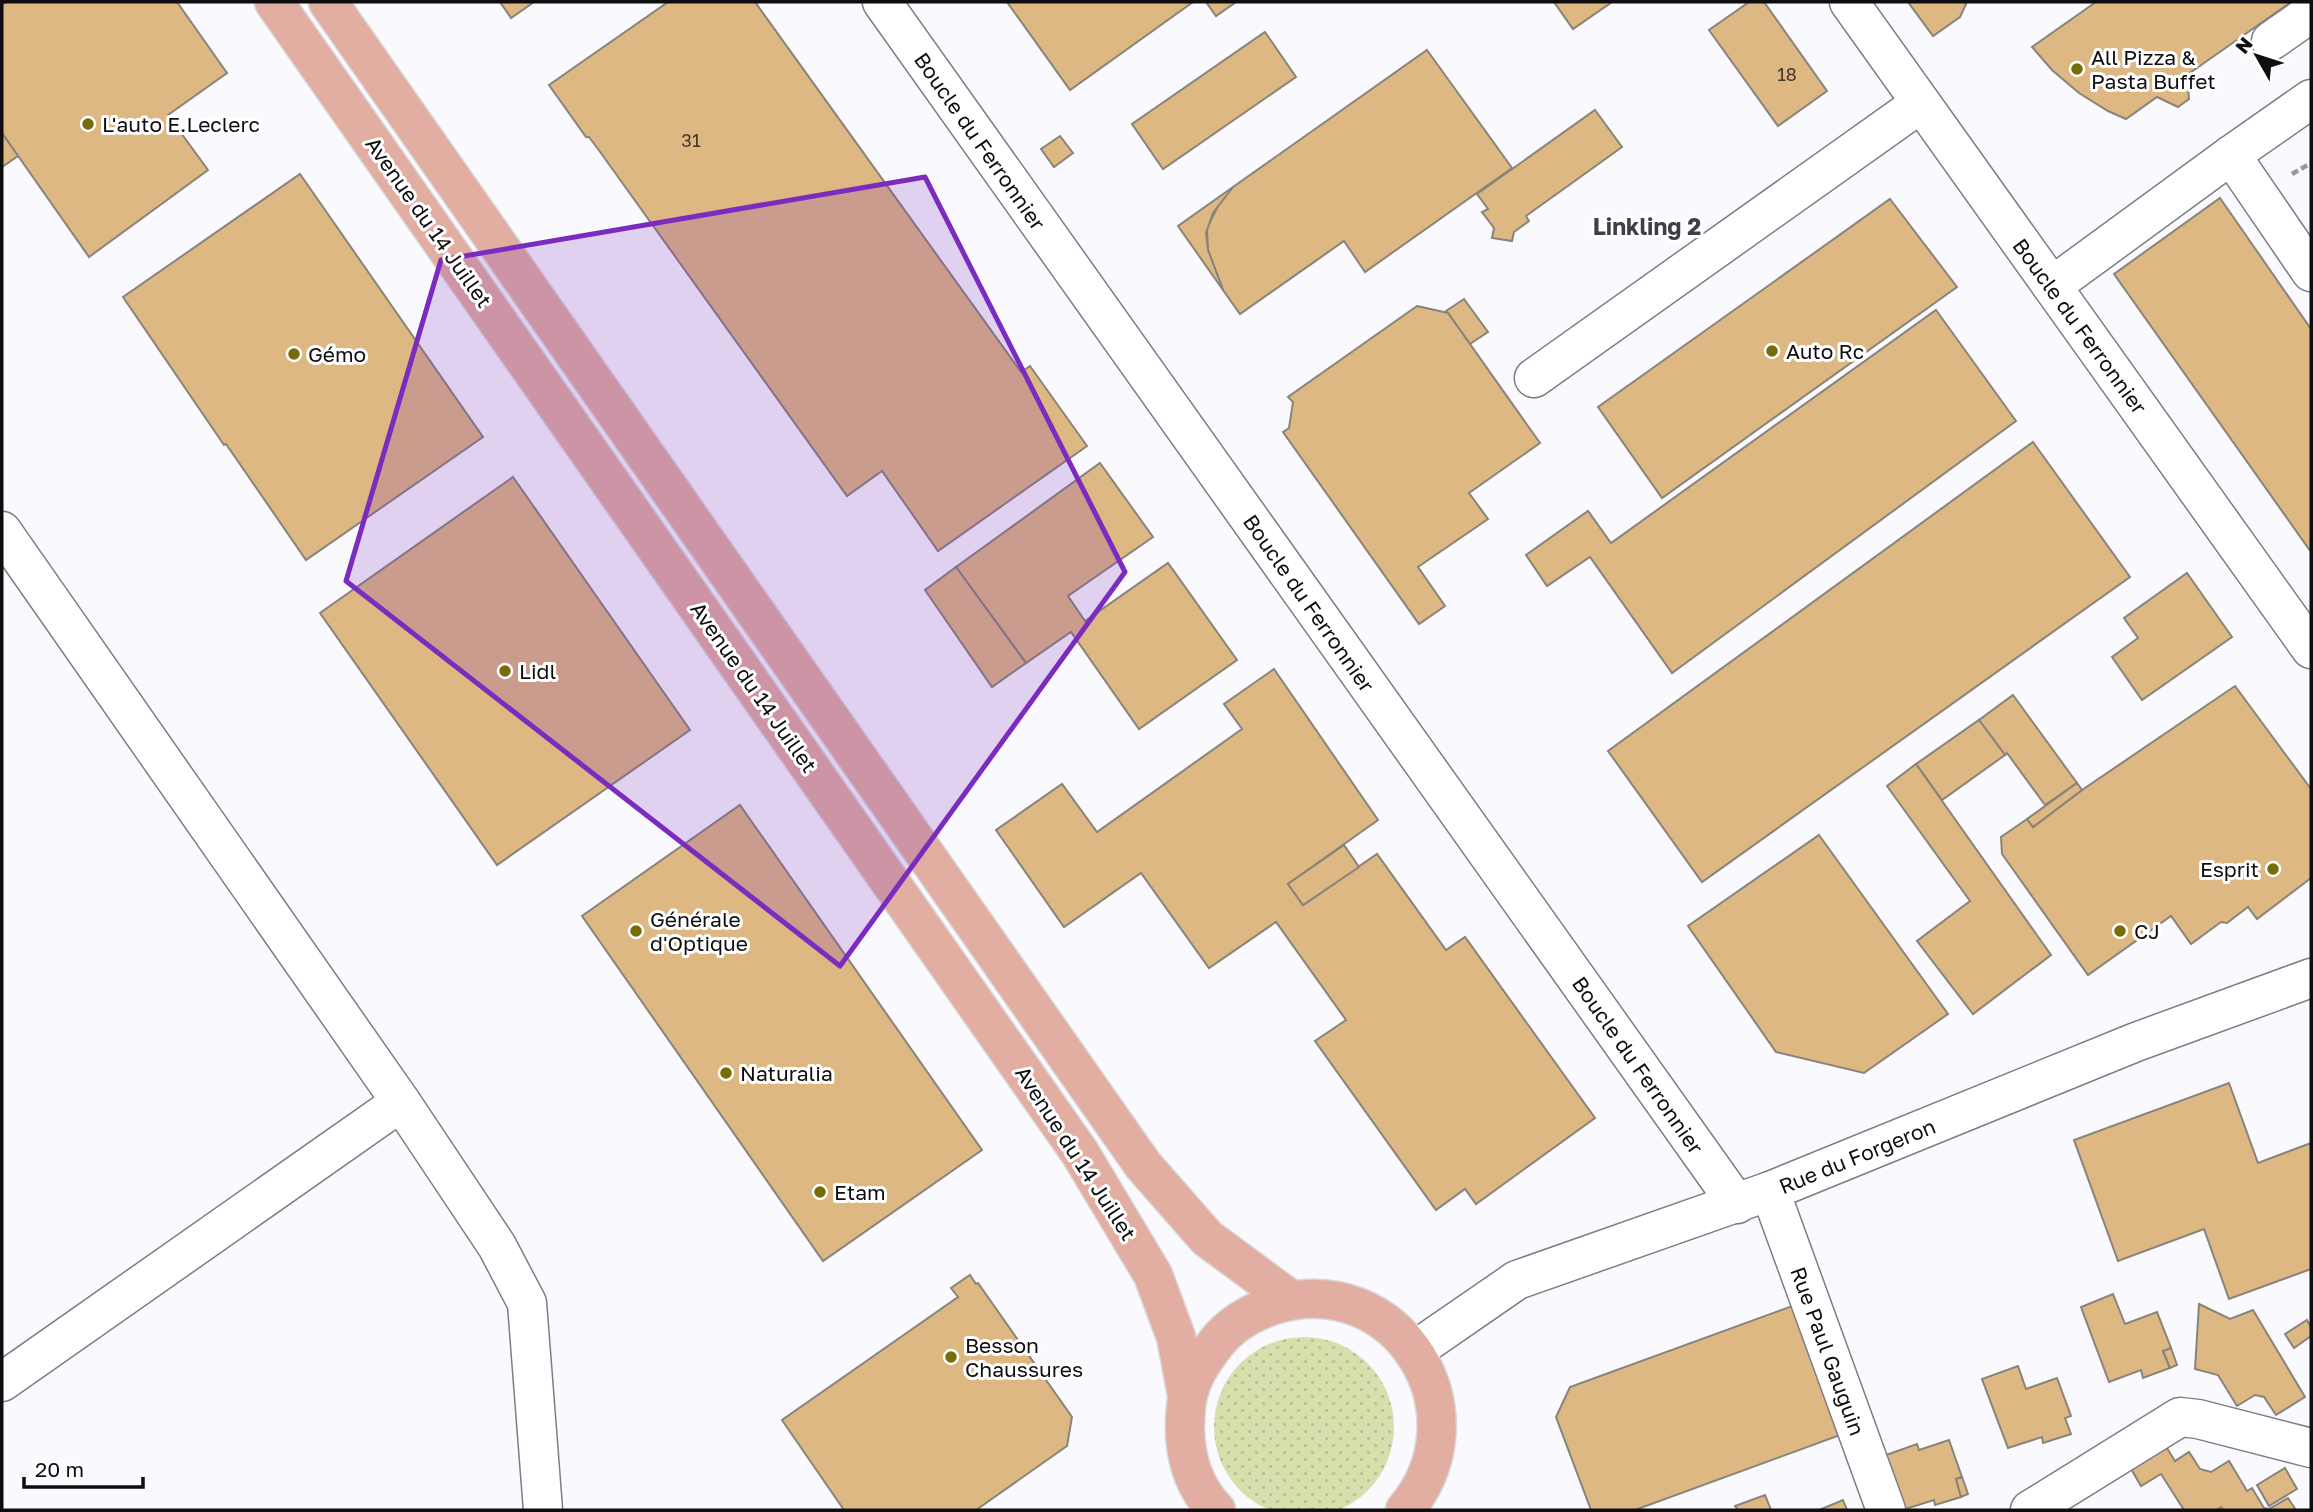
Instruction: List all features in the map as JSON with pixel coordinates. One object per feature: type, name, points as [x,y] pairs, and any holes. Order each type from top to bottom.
[{"type":"main road","name":"Avenue du 14 Juillet","points":[[274,2],[1080,1153],[1153,1275],[1176,1337],[1187,1395]]},
{"type":"main road","name":"Avenue du 14 Juillet","points":[[328,2],[1143,1165],[1207,1238],[1291,1300]]},
{"type":"main road","points":[[1204,1507],[1190,1467],[1183,1431],[1187,1395],[1202,1361],[1225,1332],[1255,1311],[1291,1300],[1326,1300],[1360,1308],[1390,1326],[1414,1351],[1431,1384],[1438,1421],[1434,1458],[1417,1505]]},
{"type":"street","name":"Boucle du Ferronnier","points":[[881,2],[1754,1197]]},
{"type":"street","name":"Boucle du Ferronnier","points":[[1849,2],[2309,643]]},
{"type":"street","points":[[2271,41],[2311,13]]},
{"type":"street","points":[[2052,285],[2311,99]]},
{"type":"street","points":[[1534,378],[1922,103]]},
{"type":"street","points":[[2231,155],[2311,272]]},
{"type":"street","points":[[2,531],[401,1102],[497,1246],[527,1303],[543,1510]]},
{"type":"street","name":"Rue du Forgeron","points":[[1414,1351],[1517,1280],[1754,1197],[2136,1042],[2308,987]]},
{"type":"street","points":[[2,1382],[401,1102]]},
{"type":"street","name":"Rue Paul Gauguin","points":[[1754,1197],[1886,1510]]},
{"type":"street","points":[[2030,1510],[2180,1417],[2198,1419],[2311,1448]]},
{"type":"highlighted area","points":[[925,177],[1125,572],[840,966],[346,581],[441,260]]},
{"type":"green space","points":[[1304,1337],[1339,1343],[1368,1363],[1388,1392],[1394,1427],[1388,1462],[1368,1491],[1339,1511],[1304,1517],[1269,1511],[1240,1491],[1220,1462],[1214,1427],[1220,1392],[1240,1363],[1269,1343]]},
{"type":"building","name":"L'auto E.Leclerc","points":[[6,2],[177,2],[227,73],[168,115],[208,170],[89,257],[2,133],[2,5]]},
{"type":"building","points":[[500,2],[534,2],[511,18]]},
{"type":"building","points":[[668,2],[755,2],[1021,372],[1030,366],[1087,446],[938,551],[882,471],[847,496],[598,149],[589,137],[586,137],[549,85]]},
{"type":"building","points":[[1007,2],[1193,2],[1070,90]]},
{"type":"building","points":[[1206,2],[1236,2],[1216,16]]},
{"type":"building","points":[[1554,2],[1612,2],[1573,29]]},
{"type":"building","points":[[1749,2],[1764,2],[1827,91],[1778,126],[1709,30]]},
{"type":"building","points":[[1908,2],[1967,2],[1960,17],[1933,36]]},
{"type":"building","points":[[2096,2],[2291,2],[2187,75],[2189,99],[2178,107],[2157,97],[2126,119],[2079,93],[2052,70],[2032,47]]},
{"type":"building","points":[[1265,32],[1296,77],[1163,169],[1132,124]]},
{"type":"building","points":[[1427,50],[1512,168],[1365,272],[1344,241],[1240,314],[1223,290],[1208,250],[1207,228],[1221,200],[1233,187]]},
{"type":"building","points":[[1595,110],[1622,147],[1526,216],[1529,221],[1514,232],[1512,241],[1492,238],[1494,228],[1482,212],[1488,209],[1477,194]]},
{"type":"building","points":[[2,133],[18,156],[2,167]]},
{"type":"building","points":[[1060,136],[1073,153],[1054,167],[1041,149]]},
{"type":"building","name":"Gémo","points":[[300,174],[483,437],[306,560],[123,297]]},
{"type":"building","points":[[1233,187],[1213,213],[1206,233],[1208,250],[1223,290],[1178,226]]},
{"type":"building","points":[[2220,198],[2311,329],[2311,552],[2114,274]]},
{"type":"building","name":"Auto Rc","points":[[1890,199],[1957,287],[1662,498],[1598,407]]},
{"type":"building","points":[[1464,299],[1488,332],[1470,344],[1446,311]]},
{"type":"building","points":[[1417,306],[1448,313],[1540,443],[1469,493],[1488,519],[1418,567],[1445,606],[1419,624],[1283,432],[1289,428],[1293,402],[1288,397]]},
{"type":"building","points":[[1936,310],[2016,421],[1672,673],[1590,557],[1547,586],[1526,555],[1588,511],[1611,543]]},
{"type":"building","points":[[2033,442],[2130,577],[1702,882],[1608,751]]},
{"type":"building","points":[[1100,463],[1153,537],[1068,596],[1085,621],[1168,563],[1237,660],[1139,729],[1071,632],[1026,663],[956,567]]},
{"type":"building","name":"Lidl","points":[[513,477],[690,730],[497,865],[320,613]]},
{"type":"building","points":[[956,567],[1026,663],[992,687],[925,590]]},
{"type":"building","points":[[2187,573],[2232,637],[2142,700],[2112,657],[2138,638],[2124,618]]},
{"type":"building","points":[[1274,669],[1378,820],[1288,884],[1303,905],[1377,854],[1446,950],[1465,937],[1595,1118],[1476,1204],[1465,1189],[1436,1210],[1315,1041],[1346,1020],[1276,922],[1209,968],[1141,873],[1064,927],[996,830],[1062,784],[1097,832],[1242,729],[1224,704]]},
{"type":"building","points":[[2235,686],[2311,789],[2311,878],[2257,919],[2248,907],[2227,923],[2221,922],[2191,944],[2171,916],[2088,975],[2002,854],[2001,837],[2027,819],[2033,827],[2082,790]]},
{"type":"building","points":[[2013,695],[2077,783],[2045,805],[1979,720]]},
{"type":"building","points":[[1979,720],[2005,755],[1942,800],[1916,764]]},
{"type":"building","points":[[1916,764],[2051,955],[1973,1014],[1917,941],[1970,901],[1887,786]]},
{"type":"building","points":[[2077,783],[2082,790],[2033,827],[2027,819]]},
{"type":"building","points":[[740,805],[982,1150],[823,1261],[582,916]]},
{"type":"building","points":[[1819,835],[1948,1014],[1864,1073],[1776,1052],[1688,926]]},
{"type":"building","points":[[1344,845],[1359,867],[1303,905],[1288,884]]},
{"type":"building","points":[[2229,1083],[2258,1163],[2311,1143],[2311,1269],[2229,1299],[2204,1229],[2118,1261],[2074,1140]]},
{"type":"building","name":"Besson Chaussures","points":[[970,1275],[1072,1417],[1067,1446],[976,1510],[844,1510],[782,1420],[958,1297],[951,1288]]},
{"type":"building","points":[[2113,1294],[2125,1324],[2157,1312],[2171,1348],[2163,1351],[2170,1368],[2143,1378],[2141,1370],[2109,1382],[2081,1307]]},
{"type":"building","points":[[2199,1304],[2230,1319],[2253,1310],[2305,1397],[2276,1415],[2264,1397],[2255,1395],[2237,1406],[2218,1375],[2195,1369]]},
{"type":"building","points":[[1795,1305],[1843,1434],[1635,1510],[1591,1510],[1556,1417],[1570,1387]]},
{"type":"building","points":[[2307,1320],[2311,1327],[2311,1336],[2294,1348],[2285,1334]]},
{"type":"building","points":[[2171,1348],[2177,1365],[2170,1368],[2163,1351]]},
{"type":"building","points":[[2018,1366],[2026,1389],[2057,1378],[2071,1416],[2065,1418],[2071,1434],[2043,1443],[2042,1437],[2008,1448],[1982,1379]]},
{"type":"building","points":[[1949,1440],[1962,1477],[1956,1479],[1961,1497],[1935,1505],[1934,1500],[1902,1510],[1883,1456],[1917,1444],[1919,1450]]},
{"type":"building","points":[[2165,1445],[2175,1461],[2189,1452],[2200,1469],[2211,1472],[2229,1461],[2247,1491],[2252,1488],[2264,1508],[2269,1509],[2288,1498],[2296,1510],[2223,1510],[2221,1507],[2216,1510],[2184,1510],[2161,1474],[2141,1486],[2130,1467]]},
{"type":"building","points":[[2285,1468],[2297,1489],[2269,1506],[2257,1485]]},
{"type":"building","points":[[1962,1477],[1968,1494],[1961,1497],[1956,1479]]},
{"type":"building","points":[[1765,1495],[1771,1510],[1738,1510],[1735,1506]]},
{"type":"building","points":[[1843,1500],[1847,1510],[1819,1510]]},
{"type":"place","name":"All Pizza & Pasta Buffet","points":[[2077,69]]},
{"type":"place","name":"L'auto E.Leclerc","points":[[88,124]]},
{"type":"place","name":"Auto Rc","points":[[1772,351]]},
{"type":"place","name":"Gémo","points":[[294,354]]},
{"type":"place","name":"Lidl","points":[[505,671]]},
{"type":"place","name":"Esprit","points":[[2273,869]]},
{"type":"place","name":"Générale d'Optique","points":[[636,931]]},
{"type":"place","name":"CJ","points":[[2120,931]]},
{"type":"place","name":"Naturalia","points":[[726,1073]]},
{"type":"place","name":"Etam","points":[[820,1192]]},
{"type":"place","name":"Besson Chaussures","points":[[951,1357]]},
{"type":"district","name":"Linkling 2","points":[[1647,226]]}]
